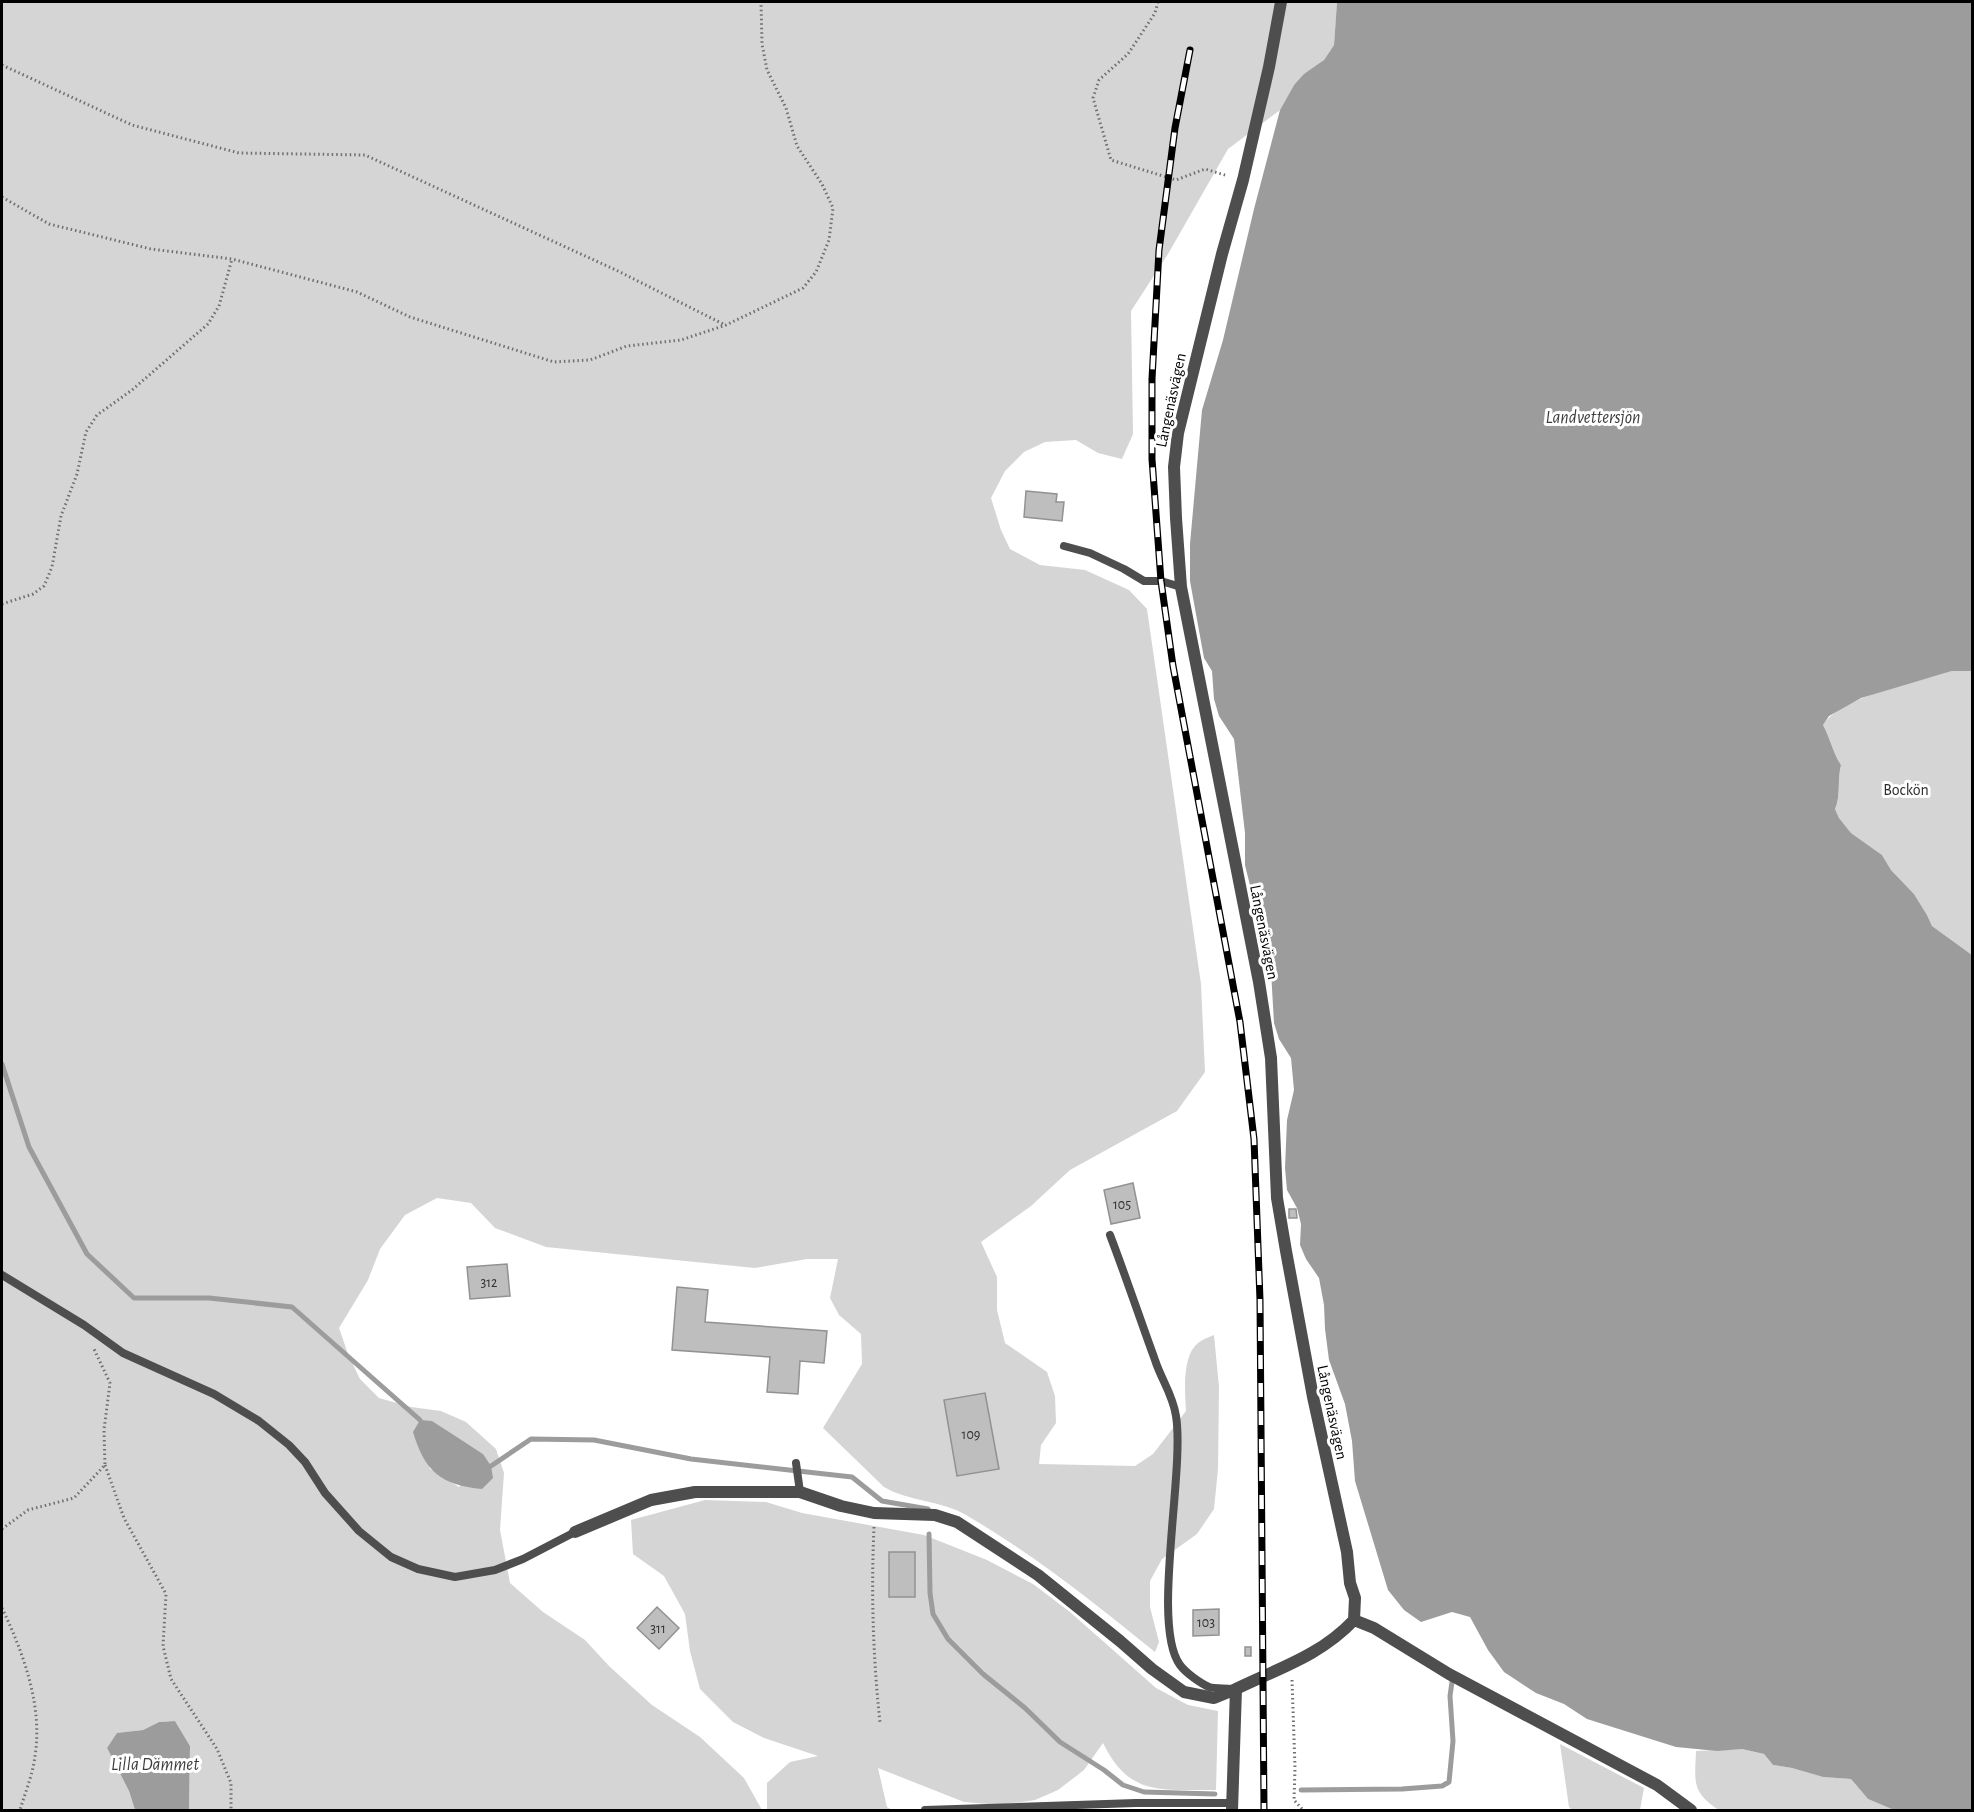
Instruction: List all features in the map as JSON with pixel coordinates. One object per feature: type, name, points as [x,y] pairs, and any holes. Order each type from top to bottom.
[{"type":"street","name":"Långenäsvägen","points":[[1281,2],[1269,67],[1243,180],[1219,265],[1178,433],[1174,467],[1181,586],[1259,982],[1271,1058],[1277,1198],[1313,1397],[1347,1552],[1350,1583],[1355,1598],[1354,1620]]},
{"type":"street","points":[[575,1532],[651,1500],[694,1492],[800,1492],[874,1514],[935,1515],[957,1522],[1038,1575],[1152,1669],[1184,1692],[1214,1698],[1291,1666],[1340,1635],[1354,1620],[1374,1628],[1449,1674],[1657,1785],[1691,1810]]},
{"type":"street","points":[[1232,1807],[1236,1689]]},
{"type":"lane","points":[[1064,546],[1098,557],[1144,581],[1161,581],[1181,586]]},
{"type":"lane","points":[[1110,1235],[1177,1417],[1177,1484],[1168,1609],[1172,1644],[1179,1664],[1191,1675],[1210,1688],[1236,1689]]},
{"type":"lane","points":[[2,1275],[84,1325],[123,1353],[214,1394],[259,1421],[290,1445],[305,1462],[325,1493],[358,1531],[391,1557],[418,1569],[455,1577],[495,1570],[523,1559],[575,1532]]},
{"type":"lane","points":[[796,1462],[800,1492]]},
{"type":"lane","points":[[925,1810],[1124,1803],[1232,1807]]},
{"type":"path","points":[[2,197],[49,224],[152,249],[232,259],[357,292],[410,317],[554,362],[590,360],[627,346],[681,340],[726,326],[804,288],[816,272],[829,240],[833,208],[822,184],[797,146],[786,108],[767,70],[762,44],[761,2]]},
{"type":"path","points":[[1158,2],[1155,13],[1128,54],[1099,80],[1093,98],[1111,160],[1176,180],[1205,169],[1243,180]]},
{"type":"path","points":[[2,65],[132,125],[239,153],[365,156],[618,272],[726,326]]},
{"type":"path","points":[[2,604],[33,594],[44,586],[52,567],[61,516],[76,474],[86,432],[97,415],[132,390],[208,324],[219,306],[232,259]]},
{"type":"path","points":[[84,1325],[110,1383],[104,1430],[105,1465],[124,1518],[166,1594],[163,1647],[171,1680],[217,1749],[231,1783],[231,1810]]},
{"type":"path","points":[[2,1530],[28,1510],[74,1498],[105,1465]]},
{"type":"path","points":[[874,1514],[871,1581],[873,1659],[880,1722]]},
{"type":"path","points":[[2,1608],[19,1643],[36,1705],[36,1756],[20,1810]]},
{"type":"path","points":[[1291,1666],[1294,1800],[1303,1810]]},
{"type":"green space","points":[[2,2],[1337,2],[1334,45],[1324,60],[1294,85],[1280,110],[1228,149],[1168,254],[1131,311],[1133,434],[1122,459],[1098,453],[1076,440],[1045,442],[1024,452],[1005,471],[991,498],[1001,530],[1010,549],[1040,565],[1085,570],[1129,590],[1147,609],[1201,984],[1205,1072],[1177,1111],[1070,1170],[1031,1206],[981,1242],[997,1277],[997,1310],[1005,1343],[1047,1372],[1055,1396],[1056,1423],[1041,1445],[1039,1464],[1135,1466],[1153,1454],[1186,1411],[1186,1376],[1192,1350],[1201,1341],[1214,1335],[1219,1387],[1218,1469],[1214,1509],[1197,1534],[1162,1559],[1150,1581],[1150,1607],[1159,1642],[1155,1652],[1063,1580],[991,1530],[956,1510],[904,1496],[884,1487],[823,1428],[862,1364],[861,1334],[839,1315],[830,1298],[838,1259],[807,1259],[755,1268],[546,1247],[495,1228],[471,1203],[437,1198],[405,1215],[380,1249],[368,1280],[339,1328],[360,1379],[379,1398],[411,1407],[441,1411],[466,1422],[496,1449],[504,1473],[500,1530],[510,1583],[543,1612],[585,1640],[609,1666],[652,1705],[700,1737],[744,1778],[762,1810],[189,1810],[190,1746],[175,1721],[159,1722],[143,1730],[118,1733],[107,1748],[129,1791],[135,1810],[2,1810]],"holes":[[[465,1443],[483,1454],[459,1487],[429,1468]]]},
{"type":"green space","name":"Bockön","points":[[1952,671],[1972,671],[1972,955],[1932,926],[1914,894],[1891,870],[1882,855],[1851,833],[1839,818],[1835,809],[1841,765],[1823,725],[1833,714],[1864,697]]},
{"type":"green space","points":[[705,1500],[766,1502],[802,1513],[924,1535],[987,1560],[1033,1584],[1070,1612],[1156,1688],[1188,1705],[1218,1711],[1216,1790],[1164,1789],[1136,1782],[1113,1761],[1103,1743],[1084,1770],[1058,1790],[1035,1800],[999,1805],[964,1802],[878,1768],[887,1807],[892,1810],[767,1810],[767,1783],[790,1762],[818,1756],[764,1738],[733,1722],[700,1689],[690,1651],[685,1614],[664,1576],[633,1554],[631,1520]]},
{"type":"green space","points":[[1560,1744],[1644,1788],[1640,1810],[1572,1810],[1569,1807]]},
{"type":"green space","points":[[1742,1749],[1764,1754],[1773,1765],[1823,1777],[1851,1779],[1868,1799],[1894,1810],[1719,1810],[1710,1804],[1699,1791],[1695,1778],[1696,1751]]},
{"type":"water","name":"Landvettersjön","points":[[1337,2],[1972,2],[1972,671],[1952,671],[1861,698],[1829,716],[1823,725],[1841,765],[1835,809],[1839,818],[1851,833],[1882,855],[1891,870],[1914,894],[1932,926],[1972,955],[1972,1810],[1894,1810],[1868,1799],[1851,1779],[1823,1777],[1773,1765],[1764,1754],[1742,1749],[1717,1751],[1676,1747],[1587,1719],[1564,1704],[1536,1693],[1504,1672],[1488,1650],[1470,1617],[1452,1612],[1421,1622],[1404,1610],[1388,1590],[1355,1481],[1352,1441],[1345,1404],[1329,1360],[1319,1278],[1300,1245],[1301,1224],[1297,1208],[1287,1190],[1285,1168],[1287,1120],[1294,1090],[1291,1058],[1279,1039],[1274,1023],[1271,971],[1245,865],[1245,833],[1234,739],[1219,716],[1214,699],[1212,671],[1204,658],[1190,581],[1190,544],[1202,410],[1223,340],[1280,110],[1294,85],[1304,74],[1324,60],[1334,45]]},
{"type":"water","points":[[420,1420],[432,1421],[483,1454],[491,1466],[493,1478],[482,1489],[456,1484],[437,1474],[423,1457],[413,1432]]},
{"type":"water","name":"Lilla Dämmet","points":[[175,1721],[190,1746],[189,1810],[135,1810],[129,1791],[107,1748],[117,1733],[143,1730],[159,1722]]},
{"type":"building","points":[[1026,491],[1057,494],[1056,502],[1064,502],[1062,521],[1024,517]]},
{"type":"building","points":[[1133,1183],[1140,1218],[1111,1224],[1104,1190]]},
{"type":"building","points":[[1289,1209],[1296,1209],[1297,1218],[1289,1218]]},
{"type":"building","points":[[507,1264],[510,1296],[470,1299],[467,1267]]},
{"type":"building","points":[[677,1287],[708,1290],[705,1322],[827,1331],[824,1363],[800,1361],[798,1394],[767,1392],[770,1357],[672,1350]]},
{"type":"building","points":[[985,1393],[999,1469],[957,1476],[944,1400]]},
{"type":"building","points":[[889,1552],[915,1552],[915,1597],[889,1597]]},
{"type":"building","points":[[657,1607],[679,1628],[659,1649],[637,1628]]},
{"type":"building","points":[[1219,1609],[1219,1635],[1193,1636],[1193,1610]]},
{"type":"building","points":[[1245,1647],[1251,1647],[1251,1656],[1245,1656]]},
{"type":"waterway","points":[[2,1064],[29,1147],[87,1254],[134,1298],[209,1298],[292,1307],[420,1420]]},
{"type":"waterway","points":[[491,1466],[531,1439],[594,1440],[691,1459],[852,1477],[882,1501],[928,1509]]},
{"type":"waterway","points":[[929,1534],[930,1593],[933,1614],[948,1639],[983,1674],[1025,1708],[1060,1742],[1123,1785],[1144,1792],[1215,1794]]},
{"type":"waterway","points":[[1301,1790],[1402,1789],[1442,1786],[1449,1782],[1453,1741],[1450,1696],[1452,1682]]},
{"type":"railway","points":[[1190,50],[1175,128],[1159,250],[1152,379],[1152,459],[1161,581],[1173,666],[1240,1022],[1254,1139],[1260,1300],[1264,1810]]}]
